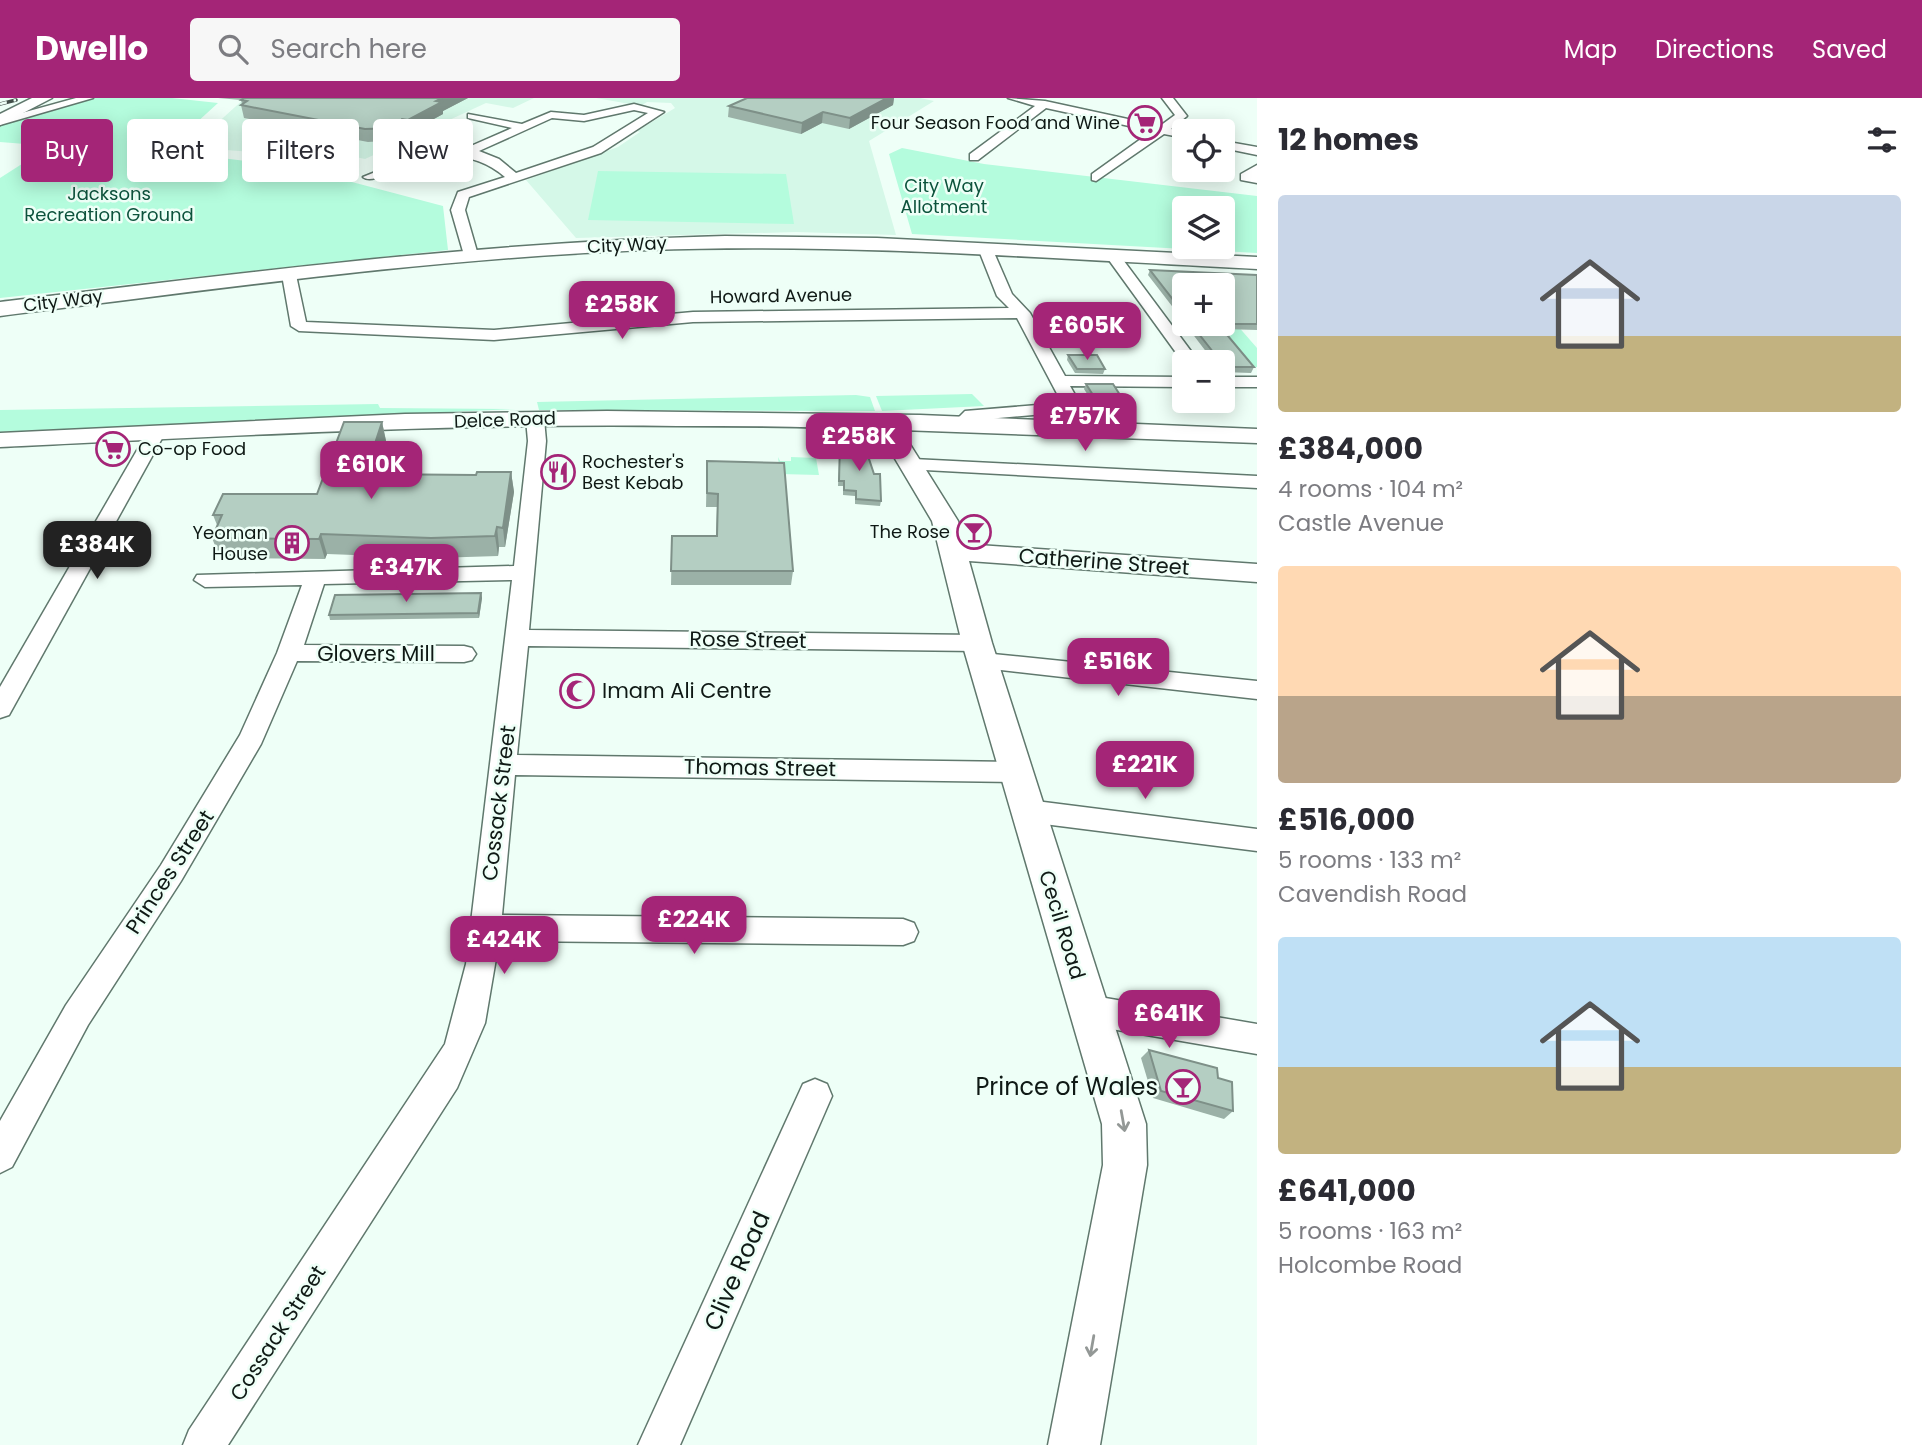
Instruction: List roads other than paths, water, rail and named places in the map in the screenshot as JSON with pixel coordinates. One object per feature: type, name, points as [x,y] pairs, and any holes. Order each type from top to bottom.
[{"type":"main road","points":[[0,121],[44,98]]},
{"type":"main road","name":"City Way","points":[[0,309],[471,255],[622,245],[753,241],[985,248],[1257,263]]},
{"type":"street","points":[[0,121],[88,98]]},
{"type":"street","points":[[1013,98],[1172,132]]},
{"type":"street","points":[[1096,177],[1181,116],[1167,98]]},
{"type":"street","points":[[974,158],[1045,104]]},
{"type":"street","points":[[538,107],[553,110],[551,115]]},
{"type":"street","points":[[471,255],[458,212],[459,200],[474,190],[599,148],[658,113],[633,107],[583,118],[551,115],[473,149]]},
{"type":"street","points":[[472,116],[522,127]]},
{"type":"street","points":[[1235,146],[1257,151]]},
{"type":"street","points":[[473,156],[494,161],[514,177]]},
{"type":"street","points":[[1257,169],[1245,177],[1257,180]]},
{"type":"street","points":[[369,177],[373,175]]},
{"type":"street","points":[[968,425],[967,418],[973,415],[1072,408],[1022,313],[1005,296],[985,248]]},
{"type":"street","points":[[1113,256],[1182,350]]},
{"type":"street","name":"Howard Avenue","points":[[289,275],[299,326],[494,335],[696,316],[1022,313]]},
{"type":"street","points":[[1059,381],[1172,382]]},
{"type":"street","points":[[1235,382],[1257,382]]},
{"type":"street","name":"Delce Road","points":[[0,440],[405,421],[535,419],[825,420],[885,424],[911,421],[1257,436]]},
{"type":"street","name":"Cossack Street","points":[[204,1445],[451,1069],[473,1006],[519,638],[537,441],[535,419]]},
{"type":"street","name":"Cecil Road","points":[[885,424],[945,520],[951,551],[980,652],[1088,1010],[1121,1110],[1126,1146],[1074,1445]]},
{"type":"street","points":[[0,709],[156,433]]},
{"type":"street","points":[[913,465],[1257,482]]},
{"type":"street","name":"Catherine Street","points":[[951,551],[1257,573]]},
{"type":"street","points":[[205,580],[524,573]]},
{"type":"street","name":"Princes Street","points":[[0,1155],[88,998],[171,873],[262,718],[316,577]]},
{"type":"street","name":"Rose Street","points":[[519,638],[980,652],[1257,690]]},
{"type":"street","name":"Glovers Mill","points":[[289,653],[464,654]]},
{"type":"street","name":"Thomas Street","points":[[504,765],[1016,772]]},
{"type":"street","points":[[1028,811],[1257,840]]},
{"type":"street","points":[[484,928],[904,932]]},
{"type":"street","points":[[1088,1010],[1257,1040]]},
{"type":"street","name":"Clive Road","points":[[659,1445],[815,1096]]},
{"type":"railway","points":[[0,104],[16,100]]},
{"type":"place","name":"Four Season Food and Wine","points":[[1145,123]]},
{"type":"place","name":"Co-op Food","points":[[113,449]]},
{"type":"place","name":"Rochester's Best Kebab","points":[[558,472]]},
{"type":"place","name":"The Rose","points":[[974,532]]},
{"type":"place","name":"Yeoman House","points":[[292,543]]},
{"type":"place","name":"Imam Ali Centre","points":[[577,691]]},
{"type":"place","name":"Prince of Wales","points":[[1183,1087]]},
{"type":"park label","name":"City Way Allotment","points":[[944,196]]},
{"type":"park label","name":"Jacksons Recreation Ground","points":[[109,204]]}]
